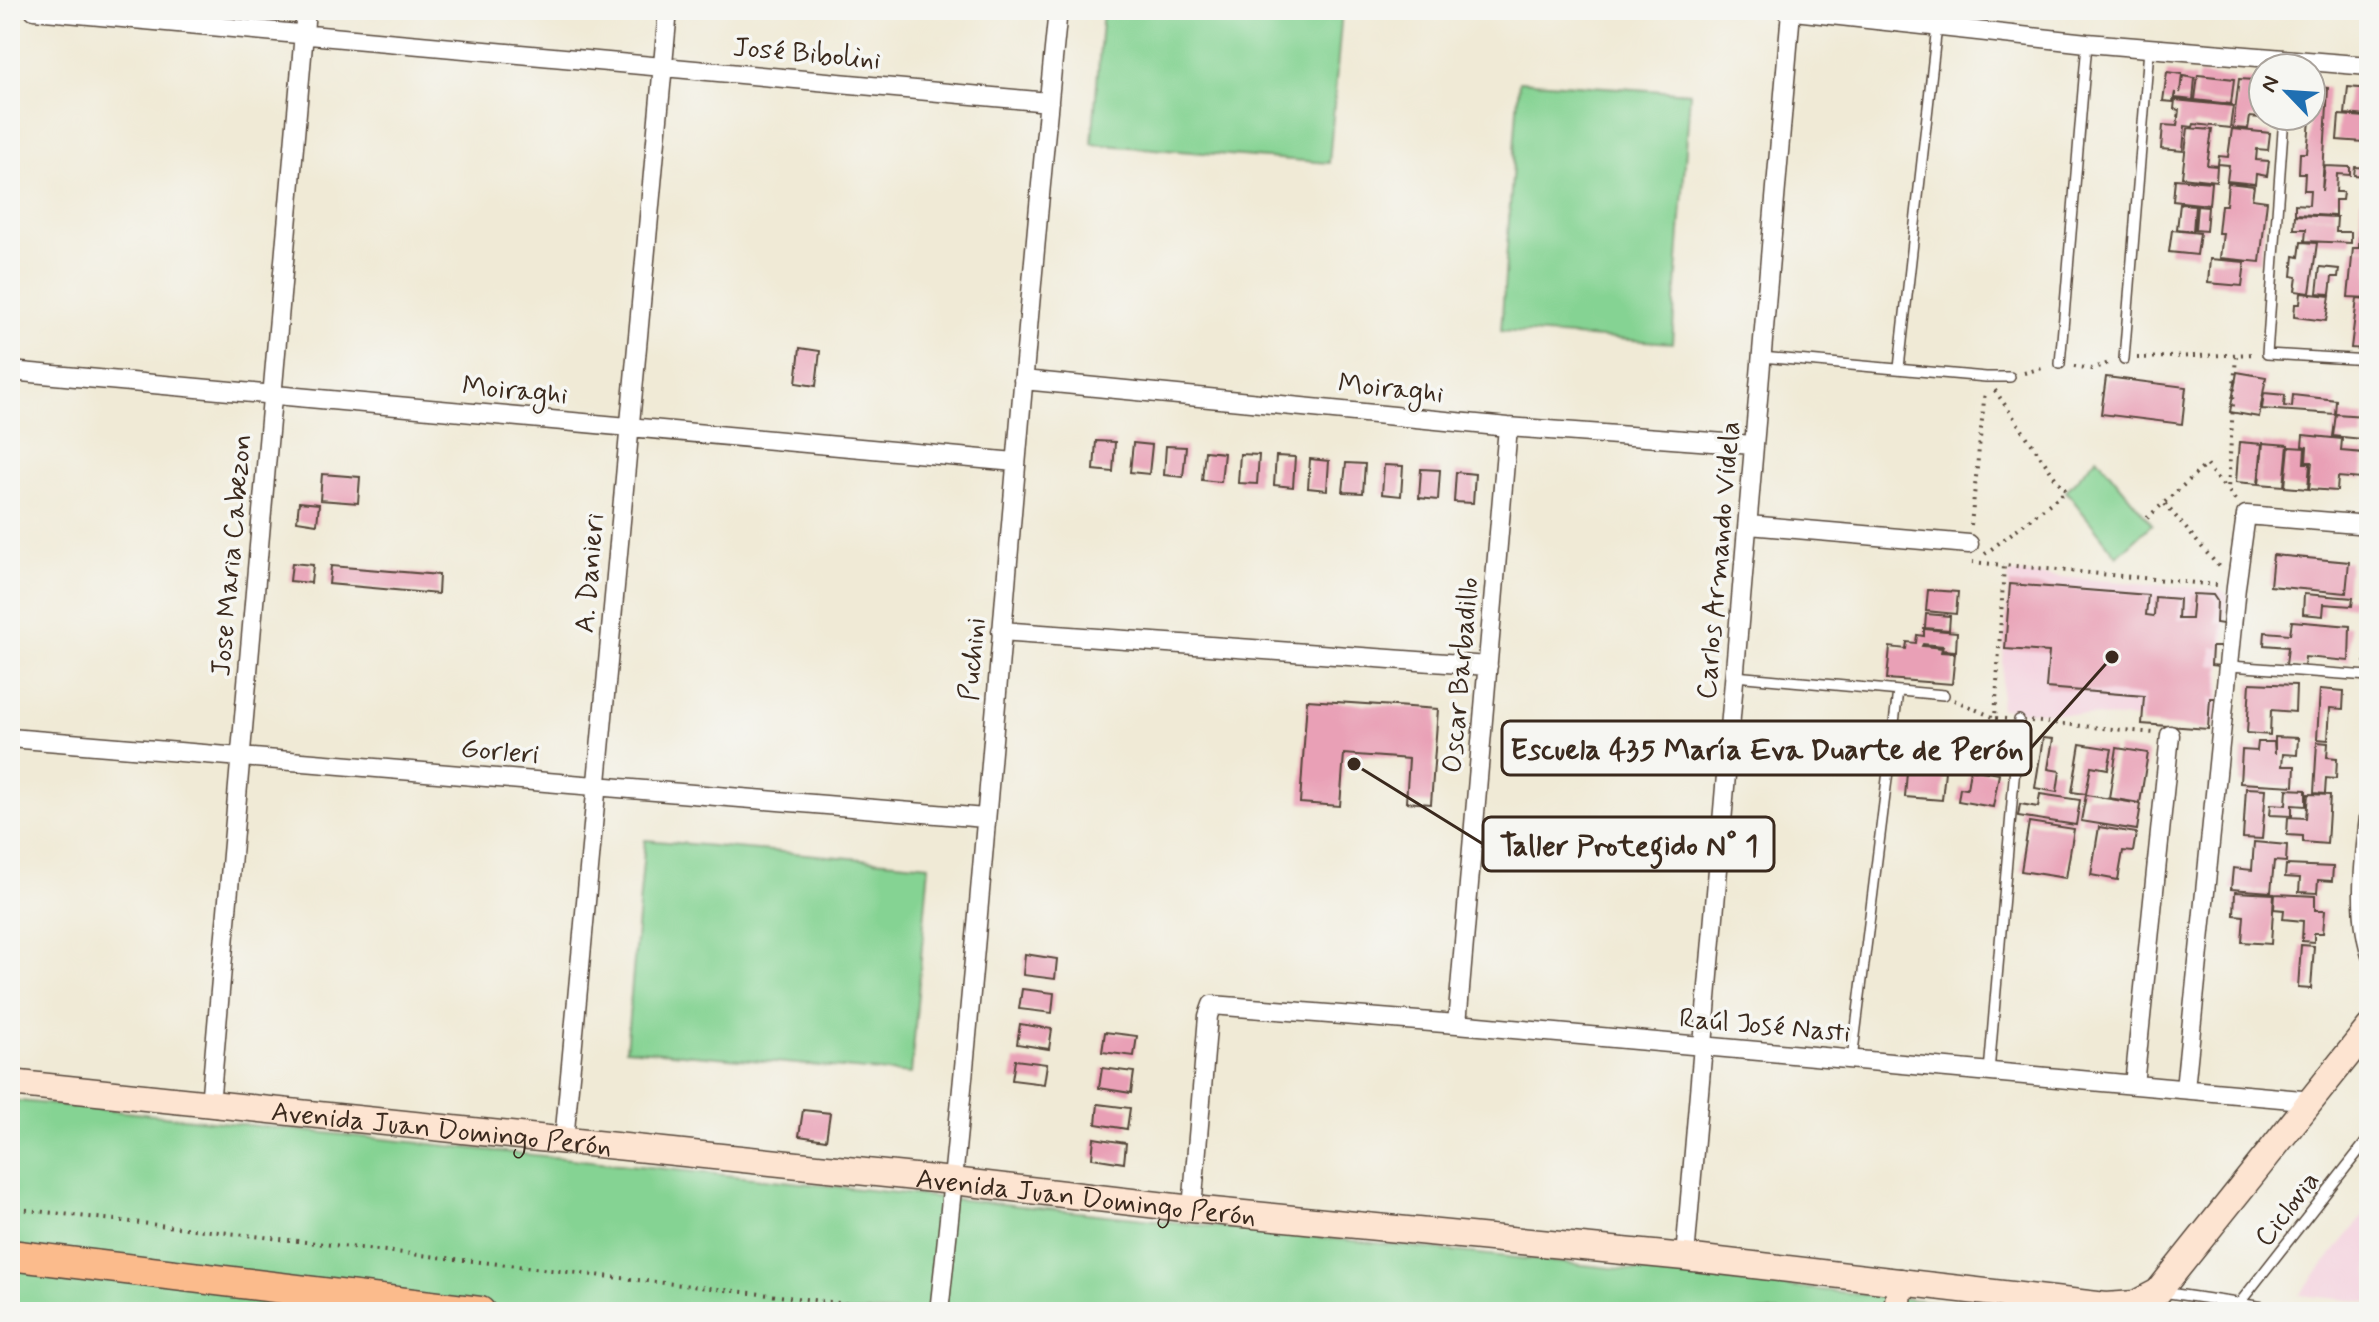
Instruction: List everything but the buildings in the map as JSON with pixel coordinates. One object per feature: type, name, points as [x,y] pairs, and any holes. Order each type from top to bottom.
[{"type":"main road","points":[[2158,1292],[2314,1101],[2369,1028]]},
{"type":"main road","name":"Avenida Juan Domingo Perón","points":[[10,1083],[953,1181],[1192,1209],[1685,1257],[2106,1306],[2135,1304],[2158,1292]]},
{"type":"main road","points":[[10,1255],[480,1312]]},
{"type":"main road","points":[[1897,1312],[1900,1282]]},
{"type":"street","name":"José Bibolini","points":[[34,10],[1049,102]]},
{"type":"street","name":"Jose Maria Cabezon","points":[[210,1105],[306,10]]},
{"type":"street","name":"A. Danieri","points":[[564,1141],[668,10]]},
{"type":"street","name":"Puchini","points":[[939,1312],[1058,10]]},
{"type":"street","points":[[1785,10],[2247,60]]},
{"type":"street","name":"Carlos Armando Videla","points":[[1685,1257],[1791,11]]},
{"type":"street","points":[[2327,65],[2369,66]]},
{"type":"street","name":"Moiraghi","points":[[10,371],[1015,462]]},
{"type":"street","name":"Moiraghi","points":[[1023,380],[1508,427],[1753,445]]},
{"type":"street","name":"Oscar Barbadillo","points":[[1457,1024],[1508,427]]},
{"type":"street","points":[[2185,1089],[2246,515],[2369,525]]},
{"type":"street","points":[[1749,525],[1969,544]]},
{"type":"street","points":[[1001,631],[1488,666]]},
{"type":"street","points":[[2134,1085],[2170,735]]},
{"type":"street","name":"Gorleri","points":[[10,738],[985,818]]},
{"type":"street","name":"Raúl José Nasti","points":[[1192,1209],[1208,1016],[1212,1005],[2314,1101]]},
{"type":"lane","points":[[1899,368],[1937,26]]},
{"type":"lane","points":[[2060,364],[2087,43]]},
{"type":"lane","points":[[2124,359],[2149,49]]},
{"type":"lane","points":[[2283,132],[2267,354],[2369,360]]},
{"type":"lane","points":[[1762,357],[2010,377]]},
{"type":"lane","points":[[2230,666],[2366,676]]},
{"type":"lane","points":[[1735,676],[1944,695]]},
{"type":"lane","points":[[1852,1060],[1898,691]]},
{"type":"lane","points":[[1989,1072],[2019,720]]},
{"type":"lane","points":[[2369,777],[2357,910],[2362,946],[2369,962]]},
{"type":"lane","name":"Ciclovia","points":[[2238,1305],[2369,1138]]},
{"type":"lane","points":[[2158,1292],[2257,1310],[2298,1312]]},
{"type":"path","points":[[2228,490],[2236,354]]},
{"type":"path","points":[[2010,377],[2060,364],[2091,369],[2124,359],[2267,354]]},
{"type":"path","points":[[1973,564],[1969,544],[1986,377]]},
{"type":"path","points":[[1973,564],[2066,491],[1986,377]]},
{"type":"path","points":[[2147,518],[2206,465],[2246,515]]},
{"type":"path","points":[[2165,504],[2236,587]]},
{"type":"path","points":[[1973,564],[2236,587]]},
{"type":"path","points":[[1995,718],[2004,565]]},
{"type":"path","points":[[2366,676],[2369,625]]},
{"type":"path","points":[[1944,695],[1995,718],[2170,735]]},
{"type":"path","points":[[10,1208],[918,1312]]},
{"type":"shaded area","points":[[2009,573],[2222,590],[2228,596],[2217,725],[2000,709]]},
{"type":"shaded area","points":[[2369,1209],[2369,1302],[2299,1295]]},
{"type":"green space","points":[[1103,10],[1342,10],[1329,163],[1092,144]]},
{"type":"green space","points":[[1519,81],[1690,93],[1672,343],[1501,331]]},
{"type":"green space","points":[[2097,457],[2152,524],[2117,556],[2066,491]]},
{"type":"green space","points":[[645,840],[929,865],[911,1074],[626,1049]]},
{"type":"green space","points":[[10,1100],[2031,1312],[10,1312]]},
{"type":"place","name":"Escuela 435 María Eva Duarte de Perón","points":[[2112,657]]},
{"type":"place","name":"Taller Protegido N° 1","points":[[1354,764]]}]
